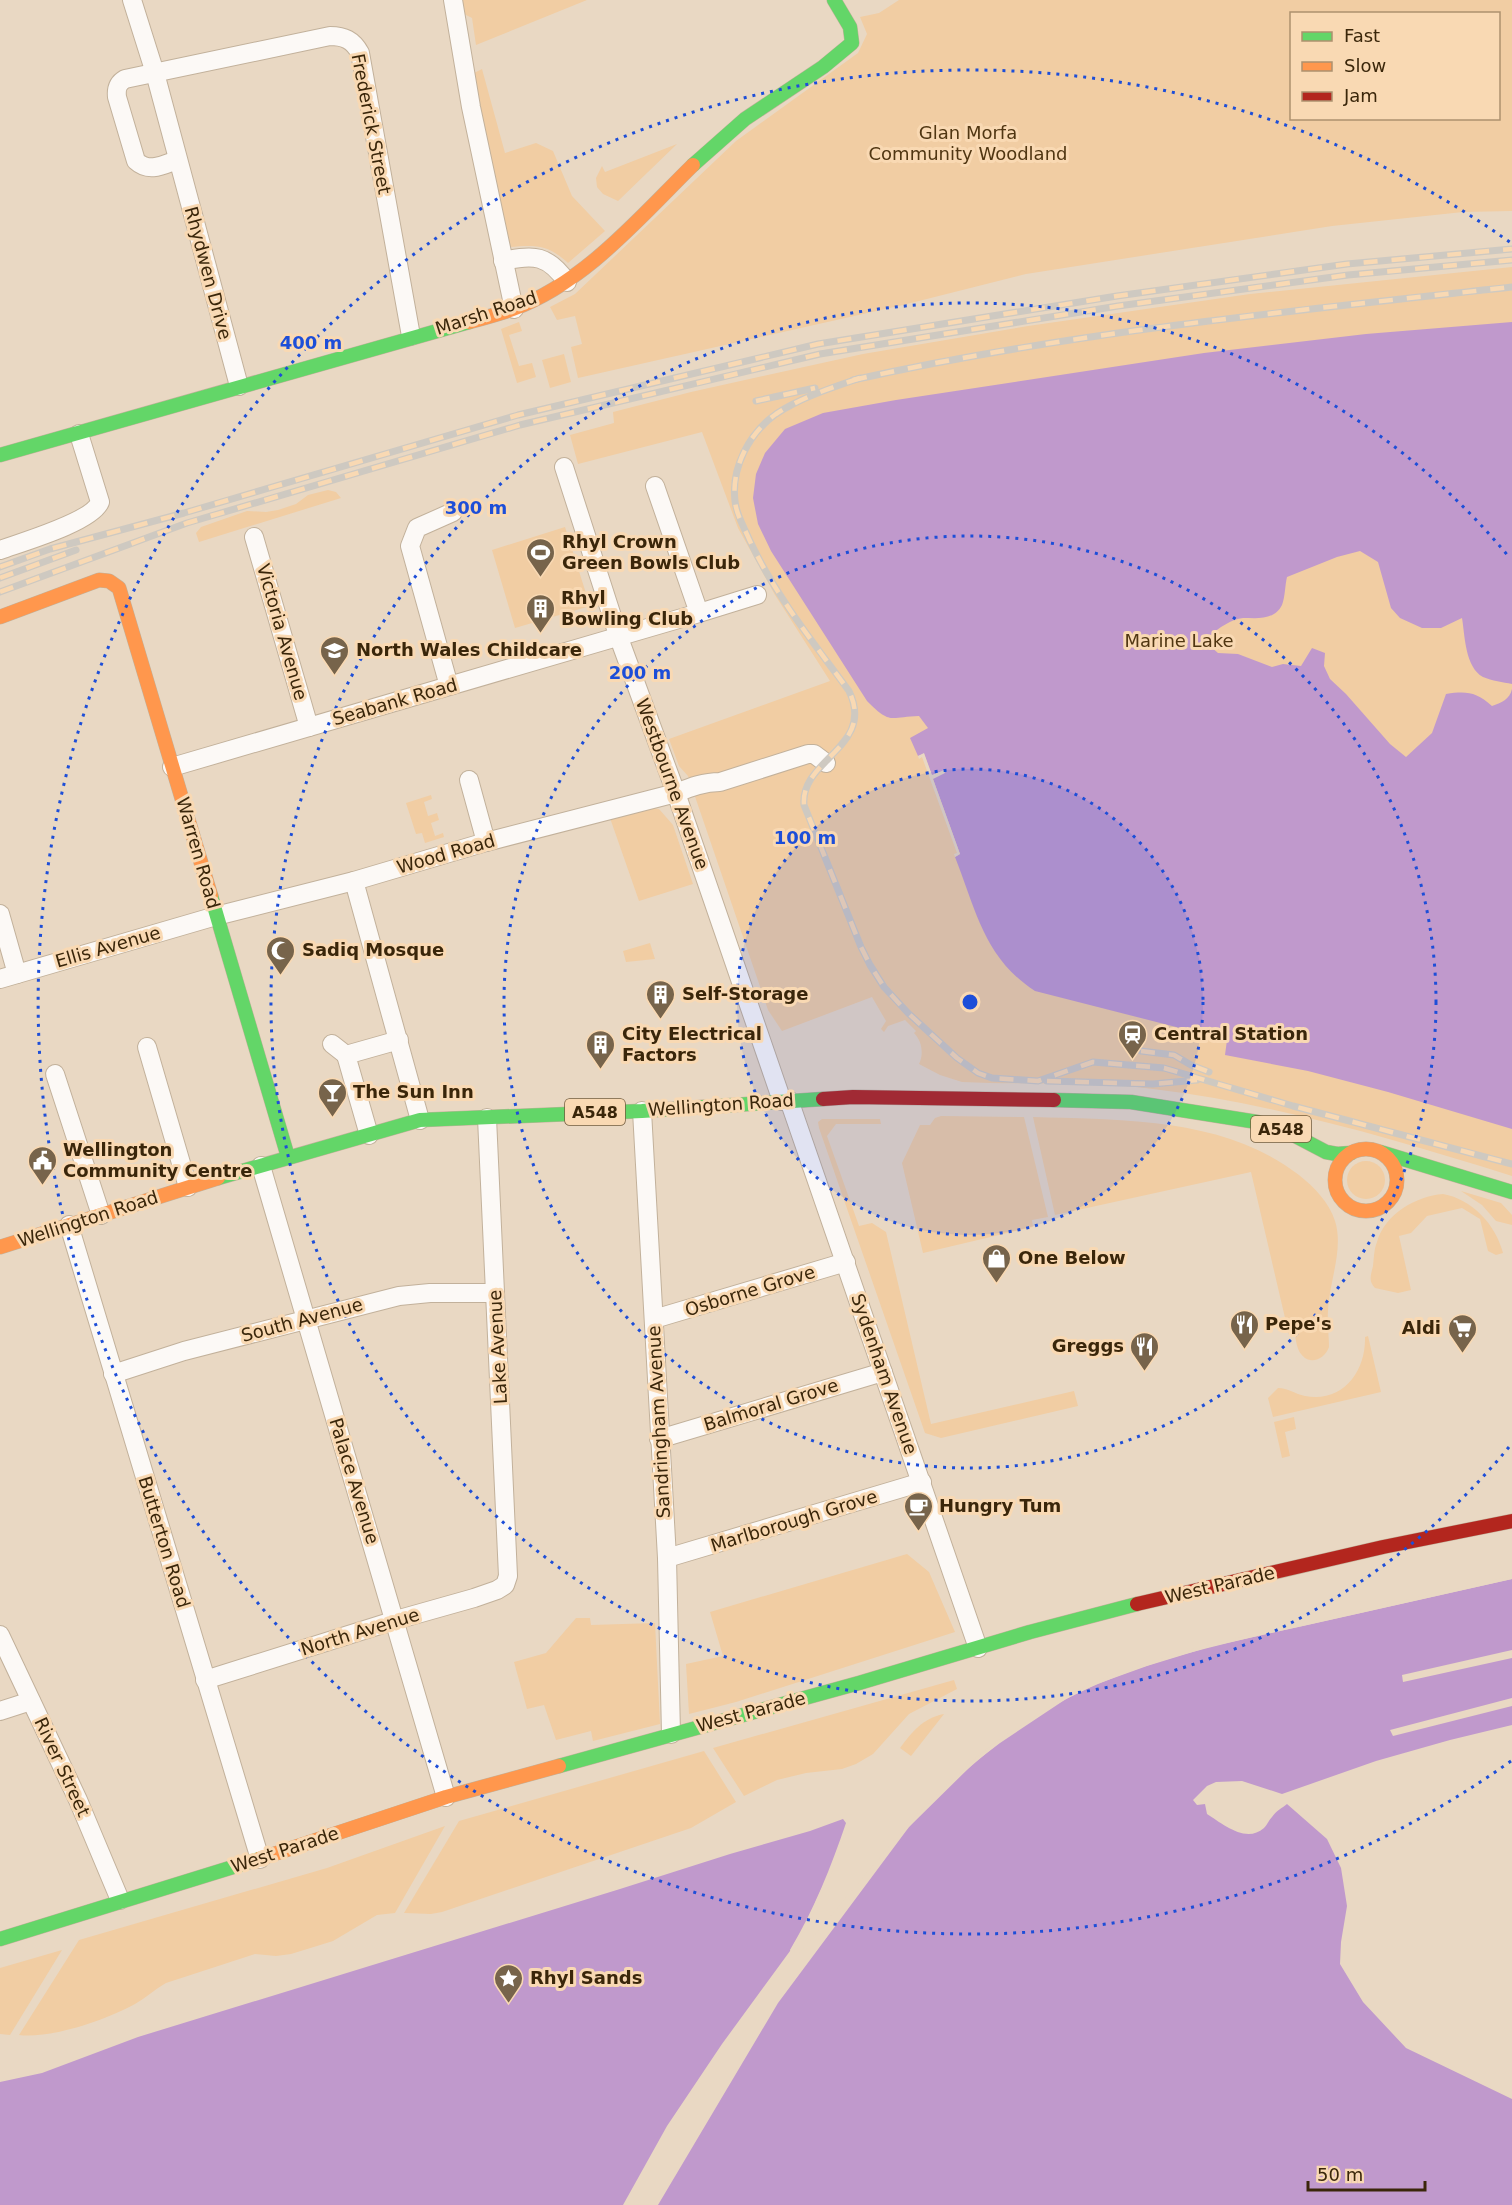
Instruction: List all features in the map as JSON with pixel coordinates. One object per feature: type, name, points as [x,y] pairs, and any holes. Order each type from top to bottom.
[{"type":"main road","name":"Marsh Road","points":[[0,454],[79,434],[411,336],[514,309],[539,298],[567,282],[590,264],[729,132],[764,105],[837,57],[852,43],[850,27],[834,0]]},
{"type":"main road","name":"Warren Road","points":[[0,617],[82,585],[107,579],[115,583],[121,591],[288,1158]]},
{"type":"main road","name":"Wellington Road","points":[[0,1247],[188,1187],[420,1120],[642,1111],[786,1100],[909,1096],[1077,1100],[1131,1102],[1257,1122],[1286,1131],[1326,1152],[1351,1153]]},
{"type":"main road","name":"Wellington Road","points":[[1208,1114],[1274,1142]]},
{"type":"main road","points":[[1336,1189],[1337,1168],[1340,1162],[1351,1153],[1360,1150],[1411,1159],[1510,1194]]},
{"type":"main road","points":[[1380,1152],[1393,1164],[1396,1172],[1397,1181],[1392,1198]]},
{"type":"main road","points":[[1322,1177],[1336,1189],[1345,1203],[1360,1211],[1376,1210],[1407,1189]]},
{"type":"main road","points":[[1436,1182],[1481,1184]]},
{"type":"main road","name":"West Parade","points":[[0,1939],[120,1900],[260,1859],[447,1797],[978,1648],[1141,1603],[1383,1547],[1512,1521]]},
{"type":"street","name":"Rhydwen Drive","points":[[132,0],[156,73],[177,160],[239,386]]},
{"type":"street","points":[[453,0],[471,107],[514,309]]},
{"type":"street","name":"Frederick Street","points":[[156,73],[330,36],[339,36],[353,43],[360,52],[411,336]]},
{"type":"street","points":[[156,73],[125,79],[117,86],[117,97],[136,161],[150,168],[177,160]]},
{"type":"street","points":[[503,261],[527,257],[549,261],[567,282]]},
{"type":"street","points":[[0,550],[72,523],[97,508],[100,502],[79,434]]},
{"type":"street","name":"Westbourne Avenue","points":[[564,467],[619,638],[786,1100]]},
{"type":"street","points":[[655,486],[699,614]]},
{"type":"street","points":[[449,686],[410,546],[417,528],[453,512]]},
{"type":"street","name":"Victoria Avenue","points":[[254,537],[309,727]]},
{"type":"street","name":"Seabank Road","points":[[172,767],[619,638],[757,595]]},
{"type":"street","name":"Wood Road","points":[[216,916],[708,782],[720,783],[808,754],[820,757],[826,763]]},
{"type":"street","points":[[469,780],[486,842]]},
{"type":"street","points":[[354,880],[420,1120]]},
{"type":"street","points":[[0,914],[8,977]]},
{"type":"street","name":"Ellis Avenue","points":[[8,977],[216,916]]},
{"type":"street","points":[[369,1135],[339,1050],[399,1040]]},
{"type":"street","points":[[147,1047],[188,1187]]},
{"type":"street","points":[[55,1074],[101,1215]]},
{"type":"street","name":"Sydenham Avenue","points":[[786,1100],[846,1262],[978,1648]]},
{"type":"street","name":"Sandringham Avenue","points":[[642,1111],[667,1558],[671,1734]]},
{"type":"street","name":"Lake Avenue","points":[[487,1118],[508,1576]]},
{"type":"street","name":"Palace Avenue","points":[[261,1166],[447,1797]]},
{"type":"street","name":"Butterton Road","points":[[69,1225],[260,1859]]},
{"type":"street","name":"Osborne Grove","points":[[654,1319],[846,1262]]},
{"type":"street","name":"South Avenue","points":[[113,1374],[184,1351],[399,1296],[430,1293],[495,1293]]},
{"type":"street","name":"Balmoral Grove","points":[[659,1439],[883,1372]]},
{"type":"street","name":"Marlborough Grove","points":[[667,1558],[922,1482]]},
{"type":"street","name":"North Avenue","points":[[205,1680],[497,1590],[505,1585],[508,1576]]},
{"type":"street","name":"River Street","points":[[0,1635],[78,1800],[120,1900]]},
{"type":"street","points":[[0,1711],[31,1701]]},
{"type":"green space","points":[[462,0],[587,0],[476,45],[472,18],[464,14]]},
{"type":"green space","name":"Glan Morfa Community Woodland","points":[[899,0],[1512,0],[1512,211],[1463,212],[1332,226],[1026,274],[903,305],[578,378],[571,347],[582,344],[575,316],[557,320],[550,307],[575,294],[736,141],[858,53],[867,34],[860,17],[879,13]]},
{"type":"green space","points":[[482,69],[505,153],[536,143],[553,151],[572,196],[605,231],[568,263],[554,252],[541,247],[509,247],[472,74]]},
{"type":"green space","points":[[677,144],[618,201],[603,194],[597,187],[596,178],[602,166],[605,172]]},
{"type":"green space","name":"Marine Lake","points":[[1512,267],[1512,1176],[1334,1124],[1290,1113],[1199,1096],[1105,1085],[962,1082],[940,1075],[919,1064],[922,1052],[914,1033],[916,1031],[905,1020],[888,1026],[884,1032],[881,1029],[886,1021],[872,997],[782,1031],[768,1010],[688,776],[679,766],[669,739],[830,681],[775,595],[738,528],[702,432],[578,464],[570,435],[614,423],[613,412],[691,392],[863,354],[1028,326],[1250,294]]},
{"type":"green space","points":[[519,322],[522,331],[509,335],[519,366],[532,363],[536,377],[517,383],[501,329]]},
{"type":"green space","points":[[564,354],[571,382],[550,388],[542,360]]},
{"type":"green space","points":[[328,490],[336,492],[341,498],[199,542],[196,533],[201,527],[247,511],[278,510],[296,504],[308,495]]},
{"type":"green space","name":"Rhyl Crown Green Bowls Club","points":[[565,527],[590,606],[515,628],[492,550]]},
{"type":"green space","points":[[431,795],[432,799],[424,802],[428,816],[437,813],[439,820],[431,823],[435,836],[443,833],[444,837],[425,843],[422,833],[416,834],[406,803]]},
{"type":"green space","points":[[651,808],[659,809],[673,825],[693,884],[639,901],[610,818]]},
{"type":"green space","points":[[650,943],[655,959],[626,962],[623,951]]},
{"type":"green space","points":[[941,1116],[1024,1117],[1048,1217],[1032,1220],[1033,1227],[923,1253],[902,1163],[920,1125],[930,1125],[935,1118]]},
{"type":"green space","points":[[1033,1117],[1137,1121],[1206,1132],[1238,1142],[1270,1156],[1299,1175],[1325,1201],[1335,1221],[1337,1232],[1337,1254],[1328,1311],[1329,1347],[1324,1355],[1317,1360],[1305,1358],[1299,1350],[1295,1335],[1289,1335],[1251,1172],[1055,1215]]},
{"type":"green space","points":[[822,1119],[880,1119],[881,1124],[836,1124],[827,1136],[859,1226],[872,1223],[886,1232],[931,1424],[1074,1391],[1078,1406],[941,1438],[925,1433],[819,1128],[818,1122]]},
{"type":"green space","points":[[1366,1161],[1380,1166],[1385,1180],[1380,1194],[1366,1199],[1352,1194],[1347,1180],[1352,1166]]},
{"type":"green space","points":[[1461,1191],[1501,1203],[1512,1215],[1512,1225],[1496,1221],[1482,1205]]},
{"type":"green space","points":[[1443,1194],[1464,1201],[1473,1207],[1489,1223],[1503,1253],[1496,1255],[1488,1251],[1480,1219],[1462,1208],[1427,1216],[1411,1233],[1399,1236],[1411,1290],[1398,1293],[1375,1288],[1371,1283],[1371,1278],[1376,1245],[1387,1223],[1394,1215],[1412,1203],[1422,1198]]},
{"type":"green space","points":[[1368,1336],[1381,1392],[1273,1417],[1268,1398],[1278,1388],[1305,1396],[1319,1397],[1331,1395],[1350,1382],[1361,1362],[1365,1337]]},
{"type":"green space","points":[[1294,1417],[1296,1429],[1285,1432],[1290,1456],[1282,1458],[1274,1422]]},
{"type":"green space","points":[[907,1554],[929,1572],[955,1632],[736,1702],[689,1714],[686,1664],[723,1656],[710,1612]]},
{"type":"green space","points":[[576,1618],[590,1618],[591,1625],[655,1623],[660,1724],[593,1741],[591,1731],[556,1740],[544,1705],[527,1709],[514,1662],[546,1653]]},
{"type":"green space","points":[[954,1680],[957,1689],[909,1714],[873,1754],[842,1769],[806,1773],[777,1780],[744,1796],[713,1748]]},
{"type":"green space","points":[[944,1714],[911,1756],[900,1748],[924,1722]]},
{"type":"green space","points":[[704,1751],[736,1802],[691,1828],[442,1912],[404,1913],[459,1821]]},
{"type":"green space","points":[[445,1826],[395,1913],[377,1915],[333,1941],[291,1954],[276,1956],[255,1954],[166,1983],[135,2004],[94,2022],[47,2034],[19,2035],[79,1940],[327,1868]]},
{"type":"green space","points":[[62,1950],[10,2035],[0,2034],[0,1968]]},
{"type":"shaded area","name":"Marine Lake","points":[[1512,322],[1512,684],[1483,677],[1477,672],[1469,659],[1462,618],[1441,628],[1422,628],[1400,618],[1391,608],[1378,562],[1360,551],[1337,557],[1287,577],[1283,602],[1279,610],[1264,618],[1243,618],[1230,622],[1210,636],[1210,646],[1218,653],[1238,654],[1272,667],[1283,664],[1301,666],[1312,648],[1325,653],[1324,666],[1330,679],[1390,744],[1406,757],[1432,733],[1446,694],[1471,694],[1492,706],[1507,698],[1512,689],[1512,1129],[1308,1071],[1225,1055],[1227,1040],[1035,991],[1004,964],[976,914],[955,857],[960,854],[924,754],[918,756],[910,738],[928,728],[919,716],[886,717],[867,701],[771,551],[758,524],[753,498],[756,474],[765,453],[785,429],[823,413],[896,400],[1204,353],[1366,334]]},
{"type":"shaded area","points":[[1512,1579],[1512,1725],[1376,1761],[1282,1794],[1242,1781],[1216,1782],[1207,1786],[1193,1800],[1197,1805],[1205,1804],[1207,1814],[1227,1827],[1250,1834],[1264,1828],[1275,1813],[1287,1804],[1327,1839],[1341,1868],[1347,1906],[1340,1964],[1363,2002],[1406,2048],[1512,2099],[1512,2205],[0,2205],[0,2082],[42,2073],[138,2037],[843,1819],[846,1823],[828,1872],[790,1950],[796,1960],[904,1832],[951,1784],[1004,1739],[1065,1699],[1123,1674],[1199,1650]]},
{"type":"pier","points":[[924,753],[932,775],[944,770],[945,773],[933,779],[960,854],[955,857],[954,854],[957,853],[922,757],[919,759],[918,756]]},
{"type":"pier","points":[[1512,1576],[1512,1579],[1209,1647],[1147,1666],[1097,1684],[1066,1699],[1000,1743],[975,1762],[909,1827],[778,2003],[658,2205],[623,2205],[667,2126],[722,2044],[790,1951],[806,1923],[830,1870],[848,1820],[849,1824],[833,1871],[794,1951],[797,1956],[907,1825],[939,1792],[998,1740],[1065,1697],[1096,1681],[1209,1644]]},
{"type":"pier","points":[[1512,1650],[1512,1658],[1403,1682],[1402,1675]]},
{"type":"pier","points":[[1512,1698],[1512,1706],[1393,1736],[1390,1730]]},
{"type":"tram line","points":[[1512,287],[1253,315],[1124,332],[882,372],[817,393],[778,415],[766,424],[746,447],[735,475],[735,496],[740,519],[762,568],[793,615],[846,685],[855,707],[854,722],[849,734],[811,779],[805,791],[804,805],[861,947],[877,976],[894,999],[938,1042],[978,1073],[992,1078],[1038,1081],[1093,1062],[1164,1068],[1293,1106],[1512,1164]]},
{"type":"railway","points":[[0,567],[50,549],[184,513],[518,415],[818,344],[1117,296],[1347,264],[1512,249]]},
{"type":"railway","points":[[0,592],[187,523],[520,425],[820,354],[1118,306],[1348,275],[1512,260]]},
{"type":"railway","points":[[853,380],[935,363],[1181,324],[1512,287]]},
{"type":"railway","points":[[860,378],[817,393],[776,414],[766,422],[744,452],[736,476],[735,489],[739,516],[759,560],[795,618],[849,691],[855,710],[853,726],[846,740],[813,776],[806,789],[804,805],[861,947],[884,987],[908,1013],[957,1058],[978,1073],[992,1078],[1038,1081],[1093,1062],[1164,1068],[1293,1106],[1512,1164]]},
{"type":"railway","points":[[756,401],[815,388]]},
{"type":"railway","points":[[0,578],[76,550]]},
{"type":"railway","points":[[1141,1051],[1174,1055],[1209,1072]]},
{"type":"railway","points":[[1047,1081],[1153,1084],[1197,1080]]},
{"type":"traffic: fast","points":[[693,165],[745,119],[823,67],[852,43],[850,27],[834,0]]},
{"type":"traffic: fast","points":[[0,455],[469,322]]},
{"type":"traffic: fast","points":[[211,896],[288,1157]]},
{"type":"traffic: fast","points":[[218,1178],[420,1120],[642,1111],[823,1099]]},
{"type":"traffic: fast","points":[[1054,1100],[1131,1102],[1257,1122],[1286,1131],[1326,1152],[1351,1153]]},
{"type":"traffic: fast","points":[[1380,1152],[1512,1192]]},
{"type":"traffic: fast","points":[[559,1766],[859,1683],[1030,1632],[1137,1604]]},
{"type":"traffic: fast","points":[[0,1939],[259,1859]]},
{"type":"traffic: slow","points":[[469,322],[513,309],[540,297],[564,282],[610,246],[693,165]]},
{"type":"traffic: slow","points":[[0,617],[99,580],[109,581],[119,588],[211,896]]},
{"type":"traffic: slow","points":[[1366,1149],[1378,1151],[1388,1158],[1395,1168],[1397,1180],[1395,1192],[1388,1202],[1378,1209],[1366,1211],[1354,1209],[1344,1202],[1337,1192],[1335,1180],[1337,1168],[1344,1158],[1354,1151],[1366,1149]]},
{"type":"traffic: slow","points":[[0,1247],[218,1178]]},
{"type":"traffic: slow","points":[[259,1859],[446,1797],[559,1766]]},
{"type":"traffic: jam","points":[[823,1099],[853,1097],[1054,1100]]},
{"type":"traffic: jam","points":[[1137,1604],[1383,1547],[1512,1521]]},
{"type":"place","name":"Rhyl Crown Green Bowls Club","points":[[541,578]]},
{"type":"place","name":"Rhyl Bowling Club","points":[[540,634]]},
{"type":"place","name":"North Wales Childcare","points":[[335,676]]},
{"type":"place","name":"Sadiq Mosque","points":[[281,976]]},
{"type":"place","name":"Self-Storage","points":[[661,1020]]},
{"type":"place","name":"Central Station","points":[[1133,1060]]},
{"type":"place","name":"City Electrical Factors","points":[[601,1070]]},
{"type":"place","name":"The Sun Inn","points":[[332,1118]]},
{"type":"place","name":"Wellington Community Centre","points":[[42,1186]]},
{"type":"place","name":"One Below","points":[[997,1284]]},
{"type":"place","name":"Pepe's","points":[[1244,1350]]},
{"type":"place","name":"Aldi","points":[[1462,1354]]},
{"type":"place","name":"Greggs","points":[[1145,1372]]},
{"type":"place","name":"Hungry Tum","points":[[918,1532]]},
{"type":"place","name":"Rhyl Sands","points":[[509,2004]]}]
